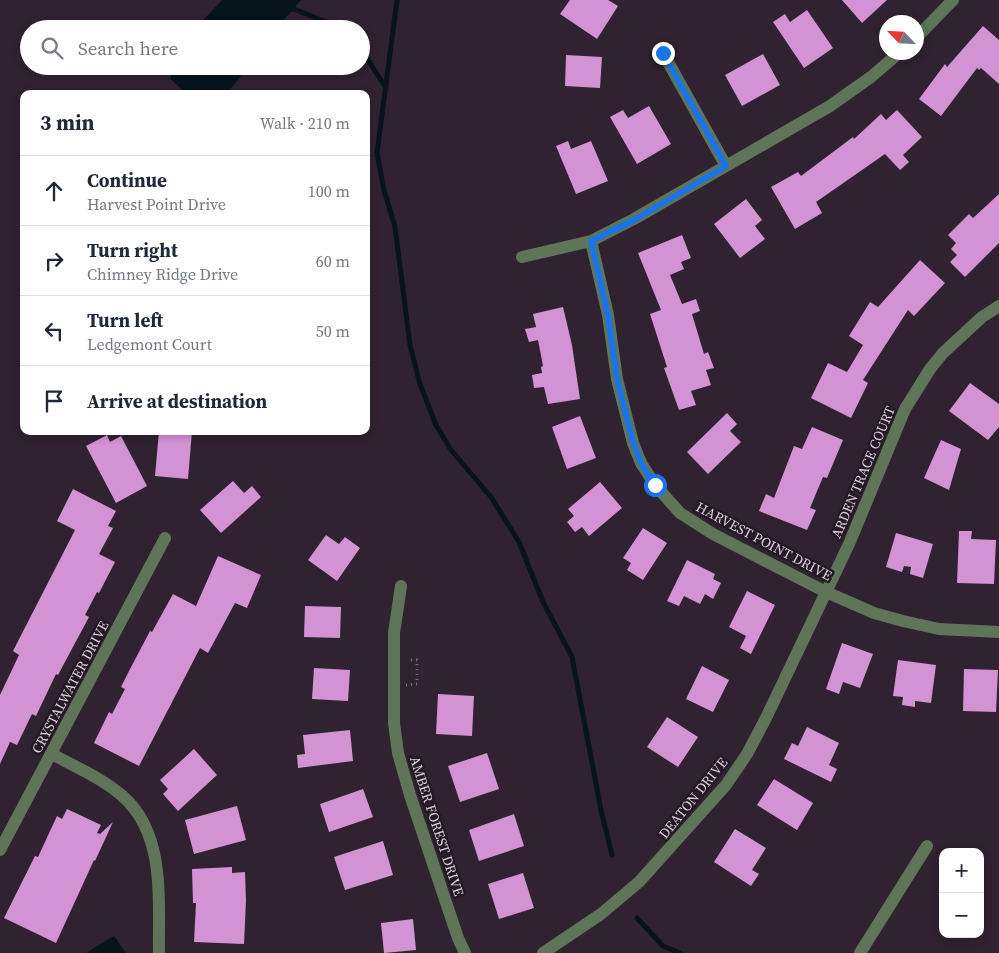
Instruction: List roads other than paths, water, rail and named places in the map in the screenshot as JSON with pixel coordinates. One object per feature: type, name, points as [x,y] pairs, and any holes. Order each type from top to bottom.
[{"type":"street","points":[[924,30],[953,0]]},
{"type":"street","points":[[663,53],[726,166]]},
{"type":"street","points":[[522,258],[591,241],[634,220],[830,106],[871,77],[891,60]]},
{"type":"street","name":"HARVEST POINT DRIVE","points":[[591,241],[608,315],[617,379],[633,442],[641,463],[655,485],[680,513],[713,534],[826,592],[874,613],[939,628],[999,632]]},
{"type":"street","name":"ARDEN TRACE COURT","points":[[826,592],[849,544],[905,409],[930,369],[943,353],[982,318],[999,306]]},
{"type":"street","name":"CRYSTALWATER DRIVE","points":[[0,850],[165,538]]},
{"type":"street","name":"AMBER FOREST DRIVE","points":[[401,586],[394,633],[394,724],[398,753],[410,795],[458,938],[465,953]]},
{"type":"street","name":"DEATON DRIVE","points":[[543,953],[601,914],[639,882],[726,785],[747,754],[766,718],[826,592]]},
{"type":"street","points":[[52,754],[116,790],[132,806],[151,837],[158,875],[159,953]]},
{"type":"street","points":[[860,953],[927,846]]},
{"type":"waterway","points":[[397,0],[377,153],[384,190],[395,227],[410,345],[420,384],[436,425],[451,450],[491,497],[519,542],[543,602],[572,657],[601,810],[612,855]]},
{"type":"waterway","points":[[288,10],[294,9],[321,20]]},
{"type":"waterway","points":[[370,63],[386,88]]},
{"type":"waterway","points":[[637,918],[663,946],[680,953]]}]
